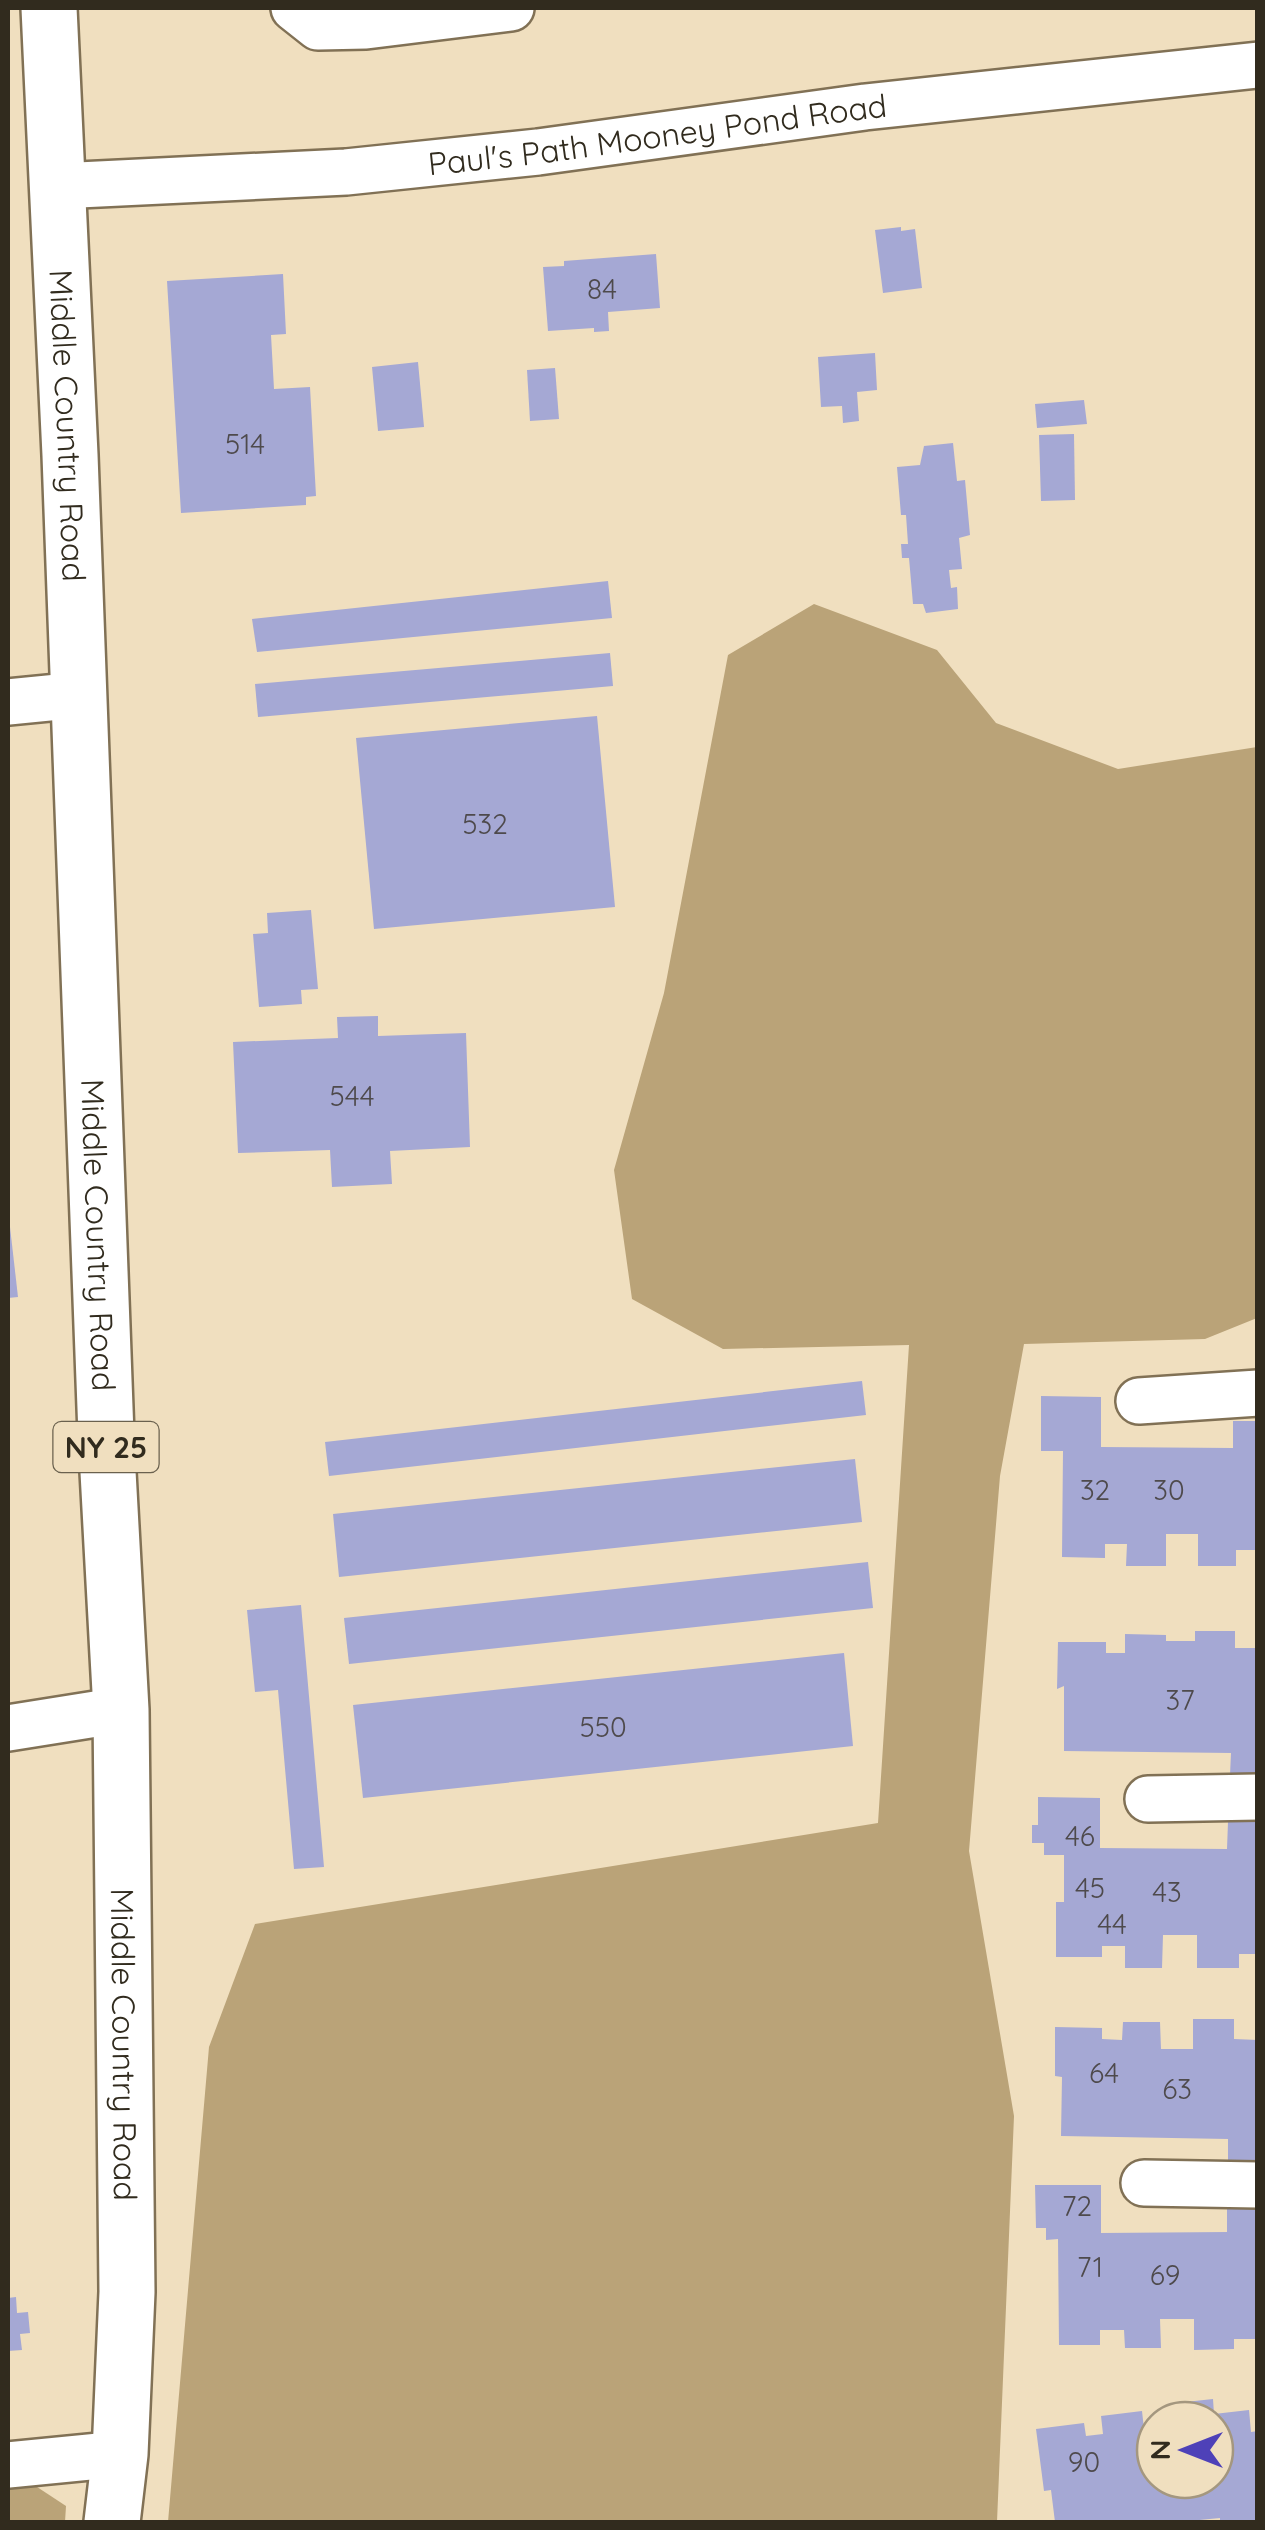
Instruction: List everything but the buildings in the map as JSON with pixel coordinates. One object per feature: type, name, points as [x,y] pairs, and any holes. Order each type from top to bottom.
[{"type":"main road","name":"Middle Country Road","points":[[50,8],[106,1435],[121,1710],[127,2292],[120,2454],[112,2522]]},
{"type":"street","points":[[294,8],[318,26],[366,26],[511,8]]},
{"type":"street","name":"Paul's Path Mooney Pond Road","points":[[58,186],[346,172],[519,154],[865,106],[1258,64]]},
{"type":"street","points":[[8,702],[79,695]]},
{"type":"street","points":[[1139,1401],[1258,1393]]},
{"type":"street","points":[[8,1728],[121,1710]]},
{"type":"street","points":[[1148,1800],[1258,1797]]},
{"type":"street","points":[[1144,2183],[1258,2185]]},
{"type":"street","points":[[8,2464],[120,2454]]},
{"type":"shaded area","points":[[814,604],[937,650],[996,723],[1118,769],[1257,747],[1257,1318],[1205,1339],[1024,1344],[1000,1476],[969,1851],[1014,2116],[997,2522],[168,2522],[209,2047],[255,1924],[878,1823],[909,1345],[723,1349],[632,1299],[614,1170],[664,993],[728,655]]},
{"type":"shaded area","points":[[31,2483],[66,2506],[65,2522],[8,2522],[8,2486]]}]
